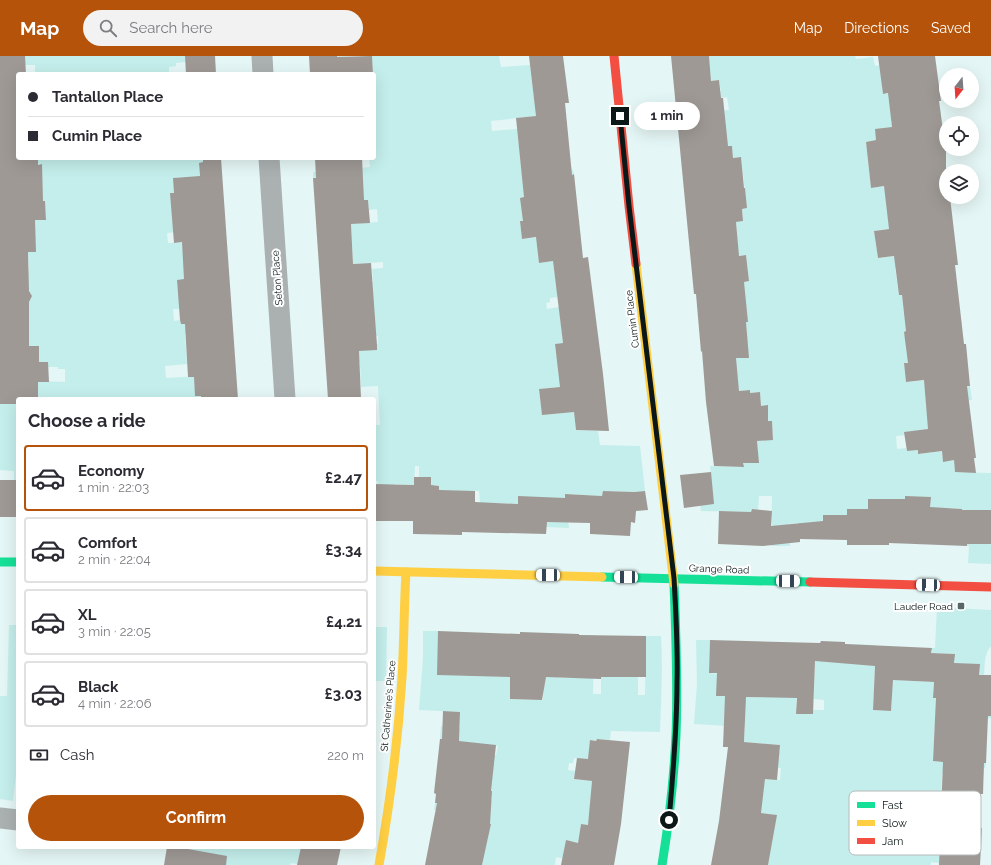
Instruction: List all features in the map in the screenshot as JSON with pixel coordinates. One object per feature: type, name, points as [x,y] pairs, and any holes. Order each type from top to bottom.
[{"type":"street","points":[[262,56],[263,72]]},
{"type":"street","name":"Cumin Place","points":[[614,56],[629,206],[674,578],[677,682],[676,736],[669,820],[662,865]]},
{"type":"street","name":"Seton Place","points":[[269,160],[285,397]]},
{"type":"street","points":[[0,562],[16,562]]},
{"type":"street","name":"Grange Road","points":[[376,571],[991,587]]},
{"type":"street","name":"St Catherine's Place","points":[[379,865],[385,831],[398,729],[402,678],[406,572]]},
{"type":"street","points":[[0,818],[16,820]]},
{"type":"shaded area","points":[[25,56],[185,56],[186,62],[176,63],[176,66],[169,67],[169,72],[35,72],[35,65],[0,65],[0,59],[25,59]]},
{"type":"shaded area","points":[[337,56],[359,56],[337,57]]},
{"type":"shaded area","points":[[359,56],[499,56],[501,67],[530,65],[534,97],[548,96],[536,116],[491,121],[492,131],[517,129],[522,171],[571,166],[574,174],[534,179],[532,196],[521,198],[522,210],[544,218],[520,221],[522,239],[580,233],[581,237],[576,237],[538,251],[539,263],[553,261],[558,297],[550,298],[550,302],[546,303],[547,309],[559,307],[563,343],[555,344],[556,355],[571,387],[539,389],[542,414],[561,413],[574,410],[576,430],[598,431],[600,445],[640,446],[645,491],[603,491],[602,496],[565,494],[569,528],[546,527],[518,496],[518,504],[493,503],[483,532],[479,491],[458,491],[439,499],[439,486],[419,485],[419,466],[415,466],[414,485],[394,484],[398,521],[390,521],[391,501],[378,488],[378,481],[376,481],[376,425],[380,425],[378,386],[361,387],[360,363],[354,351],[378,344],[378,336],[376,336],[374,307],[354,284],[373,282],[372,269],[383,268],[383,262],[353,264],[351,224],[378,222],[377,209],[369,210],[368,200],[350,201],[349,189],[363,188],[363,175],[313,178],[313,172],[370,167],[369,160],[376,160],[376,72],[373,72],[372,59]]},
{"type":"shaded area","points":[[709,56],[855,56],[856,59],[873,57],[875,66],[895,63],[881,74],[883,94],[899,92],[927,109],[940,108],[941,114],[891,121],[892,127],[876,140],[866,142],[871,188],[884,186],[892,228],[874,231],[878,258],[896,256],[913,266],[895,268],[899,295],[902,295],[904,313],[926,326],[962,322],[962,325],[904,332],[906,343],[928,361],[904,363],[906,382],[930,380],[931,390],[970,386],[972,400],[926,405],[939,428],[896,436],[897,449],[906,448],[907,451],[918,450],[918,454],[942,451],[943,461],[954,460],[955,472],[991,473],[991,510],[977,510],[976,534],[990,535],[991,564],[968,563],[969,546],[967,546],[962,509],[949,508],[930,515],[930,497],[905,497],[908,523],[885,499],[869,499],[868,509],[847,509],[847,529],[836,515],[823,515],[822,539],[800,539],[798,523],[788,524],[790,546],[771,546],[772,496],[759,496],[758,510],[752,509],[751,512],[701,511],[698,488],[712,486],[710,466],[743,467],[743,463],[758,463],[757,441],[773,439],[772,421],[739,423],[768,405],[761,406],[760,392],[750,393],[750,390],[739,391],[704,360],[748,357],[746,305],[697,308],[697,303],[708,302],[731,283],[749,281],[746,255],[714,258],[732,232],[737,232],[736,222],[743,221],[742,209],[747,208],[741,157],[733,158],[732,146],[710,148],[713,112],[729,110],[727,97],[712,99],[707,92],[721,91],[719,80],[711,81]]},
{"type":"shaded area","points":[[38,160],[203,160],[203,162],[199,163],[200,179],[186,180],[185,177],[174,178],[174,193],[170,193],[204,230],[167,233],[168,243],[192,242],[192,279],[177,280],[180,309],[173,309],[174,321],[180,320],[181,324],[195,323],[233,331],[185,334],[187,364],[165,366],[166,378],[200,376],[195,396],[201,397],[38,397],[38,381],[65,382],[65,369],[48,367],[48,362],[39,362],[38,346],[0,346],[29,336],[29,312],[0,303],[28,302],[31,298],[23,271],[29,271],[28,252],[36,252],[35,238],[12,221],[46,219],[45,201],[24,202],[41,164],[38,165]]},
{"type":"shaded area","points":[[0,404],[16,404],[16,480],[14,480],[14,471],[0,470]]},
{"type":"shaded area","points":[[937,607],[991,610],[991,646],[986,657],[984,679],[979,679],[979,664],[954,668],[954,654],[935,653],[933,698],[947,698],[991,716],[991,718],[935,722],[933,761],[986,763],[984,774],[942,773],[941,791],[849,791],[849,855],[941,855],[940,863],[931,862],[931,865],[764,865],[775,825],[776,815],[760,814],[765,777],[780,780],[781,768],[760,765],[726,765],[726,760],[778,763],[780,745],[744,742],[745,727],[694,724],[697,684],[696,640],[710,640],[709,673],[797,685],[796,714],[812,714],[813,710],[824,710],[824,700],[814,699],[815,643],[876,645],[873,710],[891,711],[893,675],[897,680],[930,682],[932,648],[935,648]]},
{"type":"shaded area","points":[[9,625],[16,625],[16,775],[13,801],[0,799],[0,696],[7,696]]},
{"type":"shaded area","points":[[376,627],[387,627],[386,681],[376,681]]},
{"type":"shaded area","points":[[423,631],[438,631],[511,675],[510,699],[543,700],[544,668],[559,678],[578,678],[579,635],[594,635],[593,694],[601,694],[601,676],[638,677],[638,695],[645,695],[646,636],[661,636],[662,672],[660,732],[611,731],[610,740],[590,740],[594,765],[586,759],[574,758],[573,763],[569,763],[568,770],[575,771],[574,779],[592,781],[590,808],[603,809],[598,827],[581,824],[578,843],[566,841],[564,850],[576,853],[574,861],[556,857],[555,865],[482,865],[483,863],[478,862],[470,843],[486,846],[491,824],[438,813],[438,810],[434,810],[435,803],[452,805],[453,796],[492,800],[492,791],[474,789],[478,753],[496,755],[498,746],[440,739],[441,726],[460,727],[460,712],[419,710],[423,658]]},
{"type":"shaded area","points":[[188,849],[301,849],[297,864],[291,863],[290,865],[204,865],[199,851]]},
{"type":"building","points":[[0,56],[25,56],[26,72],[16,72],[16,160],[38,160],[38,165],[42,164],[43,201],[45,201],[46,220],[35,220],[36,252],[28,252],[29,291],[32,296],[29,302],[29,346],[39,346],[39,362],[48,362],[49,382],[38,382],[38,397],[16,397],[16,404],[0,404]]},
{"type":"building","points":[[185,56],[215,56],[216,72],[186,72]]},
{"type":"building","points":[[309,56],[372,56],[373,72],[310,72]]},
{"type":"building","points":[[529,56],[563,56],[569,103],[565,103],[572,175],[574,174],[583,258],[588,257],[609,431],[576,430],[574,412],[542,415],[539,389],[560,387],[555,344],[563,343],[553,261],[539,263],[536,237],[522,239],[520,221],[523,221],[520,198],[524,197],[516,118],[536,116]]},
{"type":"building","points":[[671,56],[709,56],[711,81],[719,80],[721,98],[723,98],[728,146],[732,146],[733,158],[741,157],[747,208],[742,209],[743,221],[736,222],[739,256],[746,255],[749,281],[744,282],[748,322],[746,322],[749,358],[736,358],[739,391],[750,390],[750,393],[760,392],[761,406],[768,405],[768,421],[772,421],[773,440],[757,441],[759,463],[743,463],[744,467],[714,466],[706,402],[696,294],[694,294]]},
{"type":"building","points":[[878,56],[935,56],[939,86],[939,108],[941,116],[939,116],[939,156],[946,156],[946,164],[939,164],[939,204],[951,204],[958,265],[955,265],[970,386],[967,386],[976,458],[974,458],[976,473],[955,472],[954,460],[943,462],[942,451],[918,454],[918,450],[907,451],[904,432],[928,429],[924,380],[906,382],[904,363],[908,363],[904,332],[906,331],[902,295],[899,295],[894,256],[878,258],[874,231],[889,229],[884,186],[871,188],[866,142],[876,140],[875,129],[892,127],[888,93],[883,94]]},
{"type":"building","points":[[203,160],[221,160],[238,397],[195,396],[194,377],[188,377],[185,324],[181,324],[180,320],[177,280],[184,279],[182,242],[174,243],[170,193],[174,193],[173,178],[200,176],[199,163],[203,162]]},
{"type":"building","points":[[315,160],[362,160],[364,200],[368,200],[370,223],[351,224],[353,264],[371,263],[377,350],[359,351],[361,397],[328,397],[313,178],[316,178]]},
{"type":"building","points":[[711,472],[714,504],[684,508],[680,475]]},
{"type":"building","points":[[414,477],[431,477],[431,485],[439,486],[439,490],[475,491],[475,502],[518,504],[518,496],[565,498],[565,494],[602,496],[603,491],[645,491],[648,510],[636,511],[635,523],[631,522],[630,536],[590,534],[590,523],[547,522],[546,534],[462,532],[462,535],[413,534],[413,521],[376,521],[376,484],[414,485]]},
{"type":"building","points":[[0,480],[16,480],[16,517],[0,517]]},
{"type":"building","points":[[905,496],[931,497],[930,507],[962,510],[991,510],[991,544],[967,544],[967,546],[889,543],[889,545],[847,545],[847,540],[800,539],[800,542],[763,546],[718,544],[719,511],[751,512],[752,509],[772,511],[771,526],[823,521],[823,515],[847,515],[847,509],[868,509],[868,499],[905,499]]},
{"type":"building","points":[[438,631],[646,636],[646,677],[601,677],[601,679],[546,677],[542,700],[510,699],[510,677],[437,675]]},
{"type":"building","points":[[710,640],[820,643],[821,641],[845,642],[845,644],[932,648],[931,653],[955,654],[954,663],[980,664],[979,675],[991,675],[991,716],[988,716],[983,794],[981,794],[981,791],[942,791],[943,762],[933,761],[936,698],[933,698],[934,682],[893,680],[891,711],[873,710],[875,666],[815,661],[813,714],[796,714],[797,698],[746,697],[744,742],[780,745],[777,780],[765,779],[761,813],[777,815],[768,865],[711,865],[719,821],[728,747],[723,747],[725,696],[716,696],[717,673],[709,673]]},
{"type":"building","points":[[443,711],[460,712],[459,741],[496,745],[491,791],[491,824],[482,865],[425,865],[437,803],[435,803],[436,794],[434,793],[440,739],[442,739]]},
{"type":"building","points":[[597,739],[630,742],[621,824],[614,865],[561,865],[566,840],[578,843],[581,824],[588,825],[592,781],[574,779],[577,758],[588,759],[590,740],[596,741]]},
{"type":"building","points":[[167,849],[188,849],[227,856],[226,865],[164,865]]},
{"type":"building","points":[[301,849],[341,849],[337,865],[297,865]]},
{"type":"building","points":[[939,855],[981,855],[980,865],[939,865]]},
{"type":"traffic: fast","points":[[0,562],[16,562]]},
{"type":"traffic: fast","points":[[602,577],[810,582]]},
{"type":"traffic: fast","points":[[662,865],[671,800],[677,716],[674,584]]},
{"type":"traffic: slow","points":[[636,264],[674,584]]},
{"type":"traffic: slow","points":[[376,571],[602,577]]},
{"type":"traffic: slow","points":[[379,865],[396,749],[402,678],[406,572]]},
{"type":"traffic: jam","points":[[614,56],[636,264]]},
{"type":"traffic: jam","points":[[810,582],[991,587]]},
{"type":"place","name":"Lauder Road","points":[[961,606]]},
{"type":"route","points":[[620,116],[629,206],[674,578],[677,682],[676,736],[669,820]]}]
